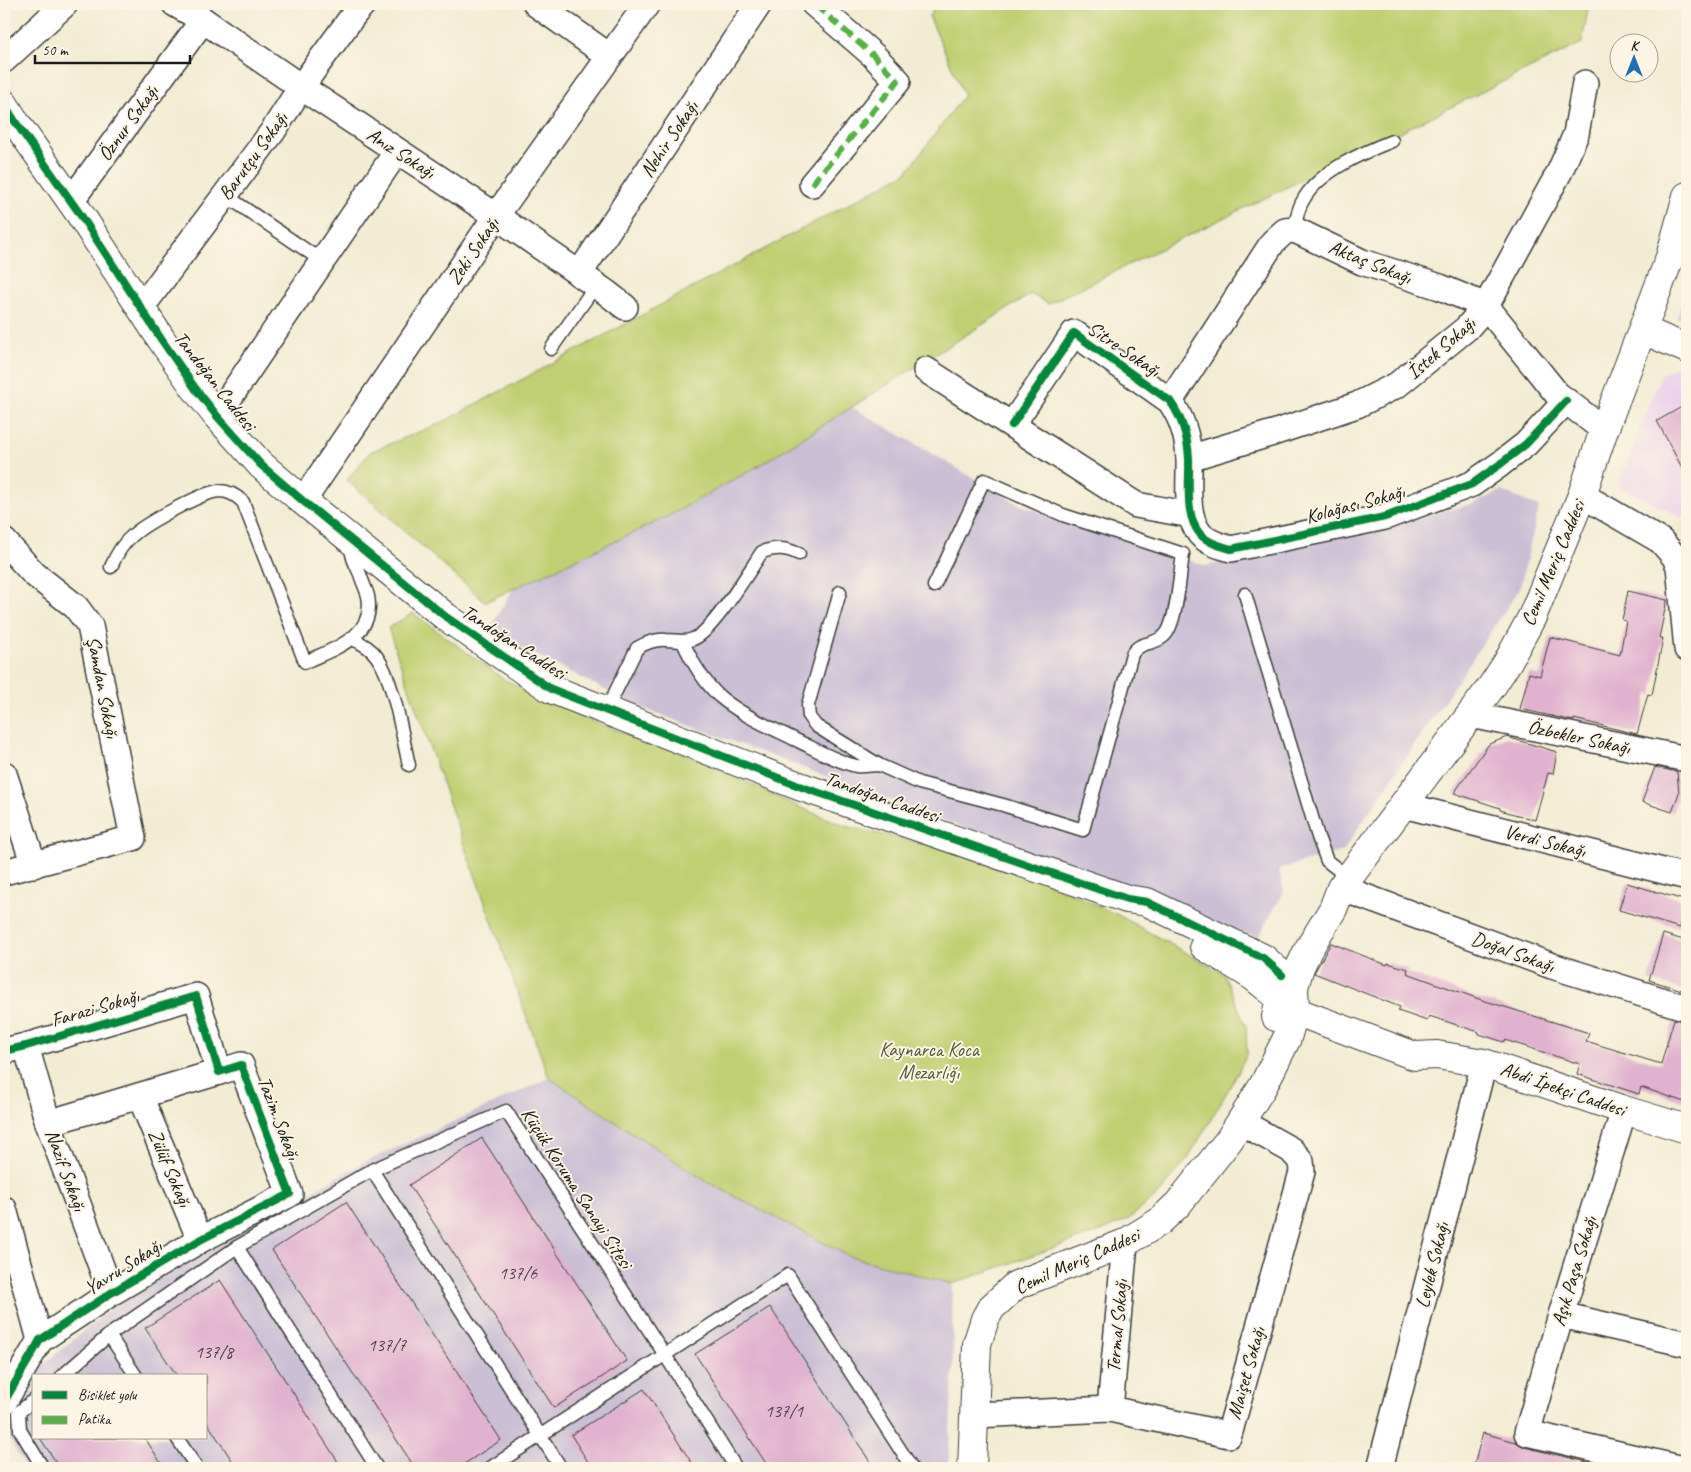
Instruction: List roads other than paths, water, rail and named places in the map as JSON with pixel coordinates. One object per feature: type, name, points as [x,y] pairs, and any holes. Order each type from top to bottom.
[{"type":"street","points":[[4,60],[65,4]]},
{"type":"street","name":"Anız Sokağı","points":[[174,4],[203,20],[496,216],[588,279],[625,307]]},
{"type":"street","name":"Barutçu Sokağı","points":[[141,308],[273,131],[301,87],[363,4]]},
{"type":"street","points":[[536,4],[609,56]]},
{"type":"street","name":"Zeki Sokağı","points":[[303,501],[496,216],[647,4]]},
{"type":"street","name":"Nehir Sokağı","points":[[588,279],[759,4]]},
{"type":"street","points":[[812,184],[898,81],[873,55],[814,4]]},
{"type":"street","name":"Öznur Sokağı","points":[[71,201],[203,20]]},
{"type":"street","name":"İstek Sokağı","points":[[1189,458],[1357,406],[1397,386],[1467,328],[1486,306],[1567,155],[1576,134],[1586,83]]},
{"type":"street","name":"Tandoğan Caddesi","points":[[8,118],[71,201],[195,388],[217,416],[261,465],[446,617],[551,689],[799,786],[1127,899],[1143,916],[1202,945],[1258,980],[1288,992]]},
{"type":"street","points":[[217,416],[397,150]]},
{"type":"street","name":"Cemil Meriç Caddesi","points":[[1195,1185],[1262,1054],[1304,959],[1333,909],[1345,883],[1492,686],[1532,617],[1582,495],[1604,430],[1670,257],[1687,196]]},
{"type":"street","points":[[1170,401],[1273,242],[1285,231],[1295,230]]},
{"type":"street","name":"Aktaş Sokağı","points":[[1295,230],[1362,262],[1440,288],[1486,306]]},
{"type":"street","points":[[1486,306],[1548,384],[1566,401],[1604,430]]},
{"type":"street","points":[[1643,330],[1687,349]]},
{"type":"street","name":"Sitre Sokağı","points":[[1012,425],[1074,333],[1170,401],[1182,421],[1186,433],[1189,458]]},
{"type":"street","points":[[926,370],[1136,505],[1191,516]]},
{"type":"street","name":"Kolağası Sokağı","points":[[1189,458],[1188,493],[1191,516],[1200,534],[1214,544],[1231,549],[1385,516],[1472,484],[1499,466],[1526,444],[1566,401]]},
{"type":"street","points":[[1582,495],[1661,541],[1683,566],[1687,649]]},
{"type":"street","name":"Şamdan Sokağı","points":[[4,541],[34,574],[76,607],[90,626],[133,838],[34,865]]},
{"type":"street","name":"Özbekler Sokağı","points":[[1471,714],[1687,759]]},
{"type":"street","points":[[4,774],[34,865],[4,872]]},
{"type":"street","name":"Verdi Sokağı","points":[[1403,805],[1687,877]]},
{"type":"street","name":"Doğal Sokağı","points":[[1345,883],[1552,966],[1687,1008]]},
{"type":"street","name":"Cemil Meriç Caddesi","points":[[972,1468],[977,1344],[985,1318],[996,1303],[1016,1285],[1125,1243],[1170,1213],[1195,1185],[1242,1122],[1282,1051],[1287,1038],[1288,992]]},
{"type":"street","name":"Abdi İpekçi Caddesi","points":[[1288,992],[1300,1013],[1415,1056],[1436,1055],[1484,1063],[1687,1129]]},
{"type":"street","name":"Farazi Sokağı","points":[[15,1048],[196,996],[219,1072]]},
{"type":"street","name":"Nazif Sokağı","points":[[15,1048],[48,1123],[111,1293]]},
{"type":"street","name":"Leylek Sokağı","points":[[1380,1468],[1484,1063]]},
{"type":"street","name":"Tazim Sokağı","points":[[219,1072],[242,1065],[290,1194]]},
{"type":"street","points":[[48,1123],[219,1072]]},
{"type":"street","name":"Zülüf Sokağı","points":[[140,1096],[200,1240]]},
{"type":"street","name":"Aşık Paşa Sokağı","points":[[1624,1110],[1527,1433],[1679,1468]]},
{"type":"street","name":"Maişet Sokağı","points":[[975,1416],[1110,1409],[1229,1435],[1302,1172],[1301,1160],[1291,1150],[1242,1122]]},
{"type":"street","name":"Yavru Sokağı","points":[[4,1402],[40,1340],[111,1293],[200,1240],[290,1194]]},
{"type":"street","points":[[4,1209],[40,1340]]},
{"type":"street","name":"Termal Sokağı","points":[[1110,1409],[1125,1243]]},
{"type":"street","points":[[1561,1315],[1687,1344]]},
{"type":"lane","points":[[1295,230],[1300,206],[1311,188],[1356,156],[1392,140]]},
{"type":"lane","points":[[225,195],[322,261]]},
{"type":"lane","points":[[551,348],[588,279]]},
{"type":"lane","points":[[840,592],[820,660],[808,711],[812,722],[816,726],[880,765],[919,783],[1003,805],[1083,830],[1132,654],[1139,646],[1164,636],[1172,624],[1183,554],[1063,515],[984,480],[934,586]]},
{"type":"lane","points":[[111,566],[124,544],[142,528],[177,508],[214,492],[227,492],[239,497],[243,502],[305,662],[345,644],[363,626],[368,606],[368,596],[352,554],[351,547],[354,542]]},
{"type":"lane","points":[[606,711],[636,648],[654,641],[683,642],[698,638],[706,632],[762,552],[779,548],[799,554]]},
{"type":"lane","points":[[1245,594],[1318,837],[1327,862],[1345,883]]},
{"type":"lane","points":[[352,639],[362,643],[371,650],[381,663],[392,693],[409,765]]},
{"type":"lane","points":[[683,642],[696,669],[719,695],[733,707],[825,754],[857,766],[880,765]]},
{"type":"lane","name":"Küçük Koruma Sanayi Sitesi","points":[[64,1374],[109,1335],[237,1248],[372,1170],[506,1111],[736,1468]]},
{"type":"lane","points":[[372,1170],[561,1468]]},
{"type":"lane","points":[[237,1248],[377,1468]]},
{"type":"lane","points":[[490,1468],[788,1275],[912,1468]]},
{"type":"lane","points":[[109,1335],[135,1374]]},
{"type":"lane","points":[[32,1402],[20,1412],[20,1430],[43,1468]]},
{"type":"lane","points":[[178,1440],[197,1468]]},
{"type":"park label","name":"Kaynarca Koca Mezarlığı","points":[[929,1060]]}]
